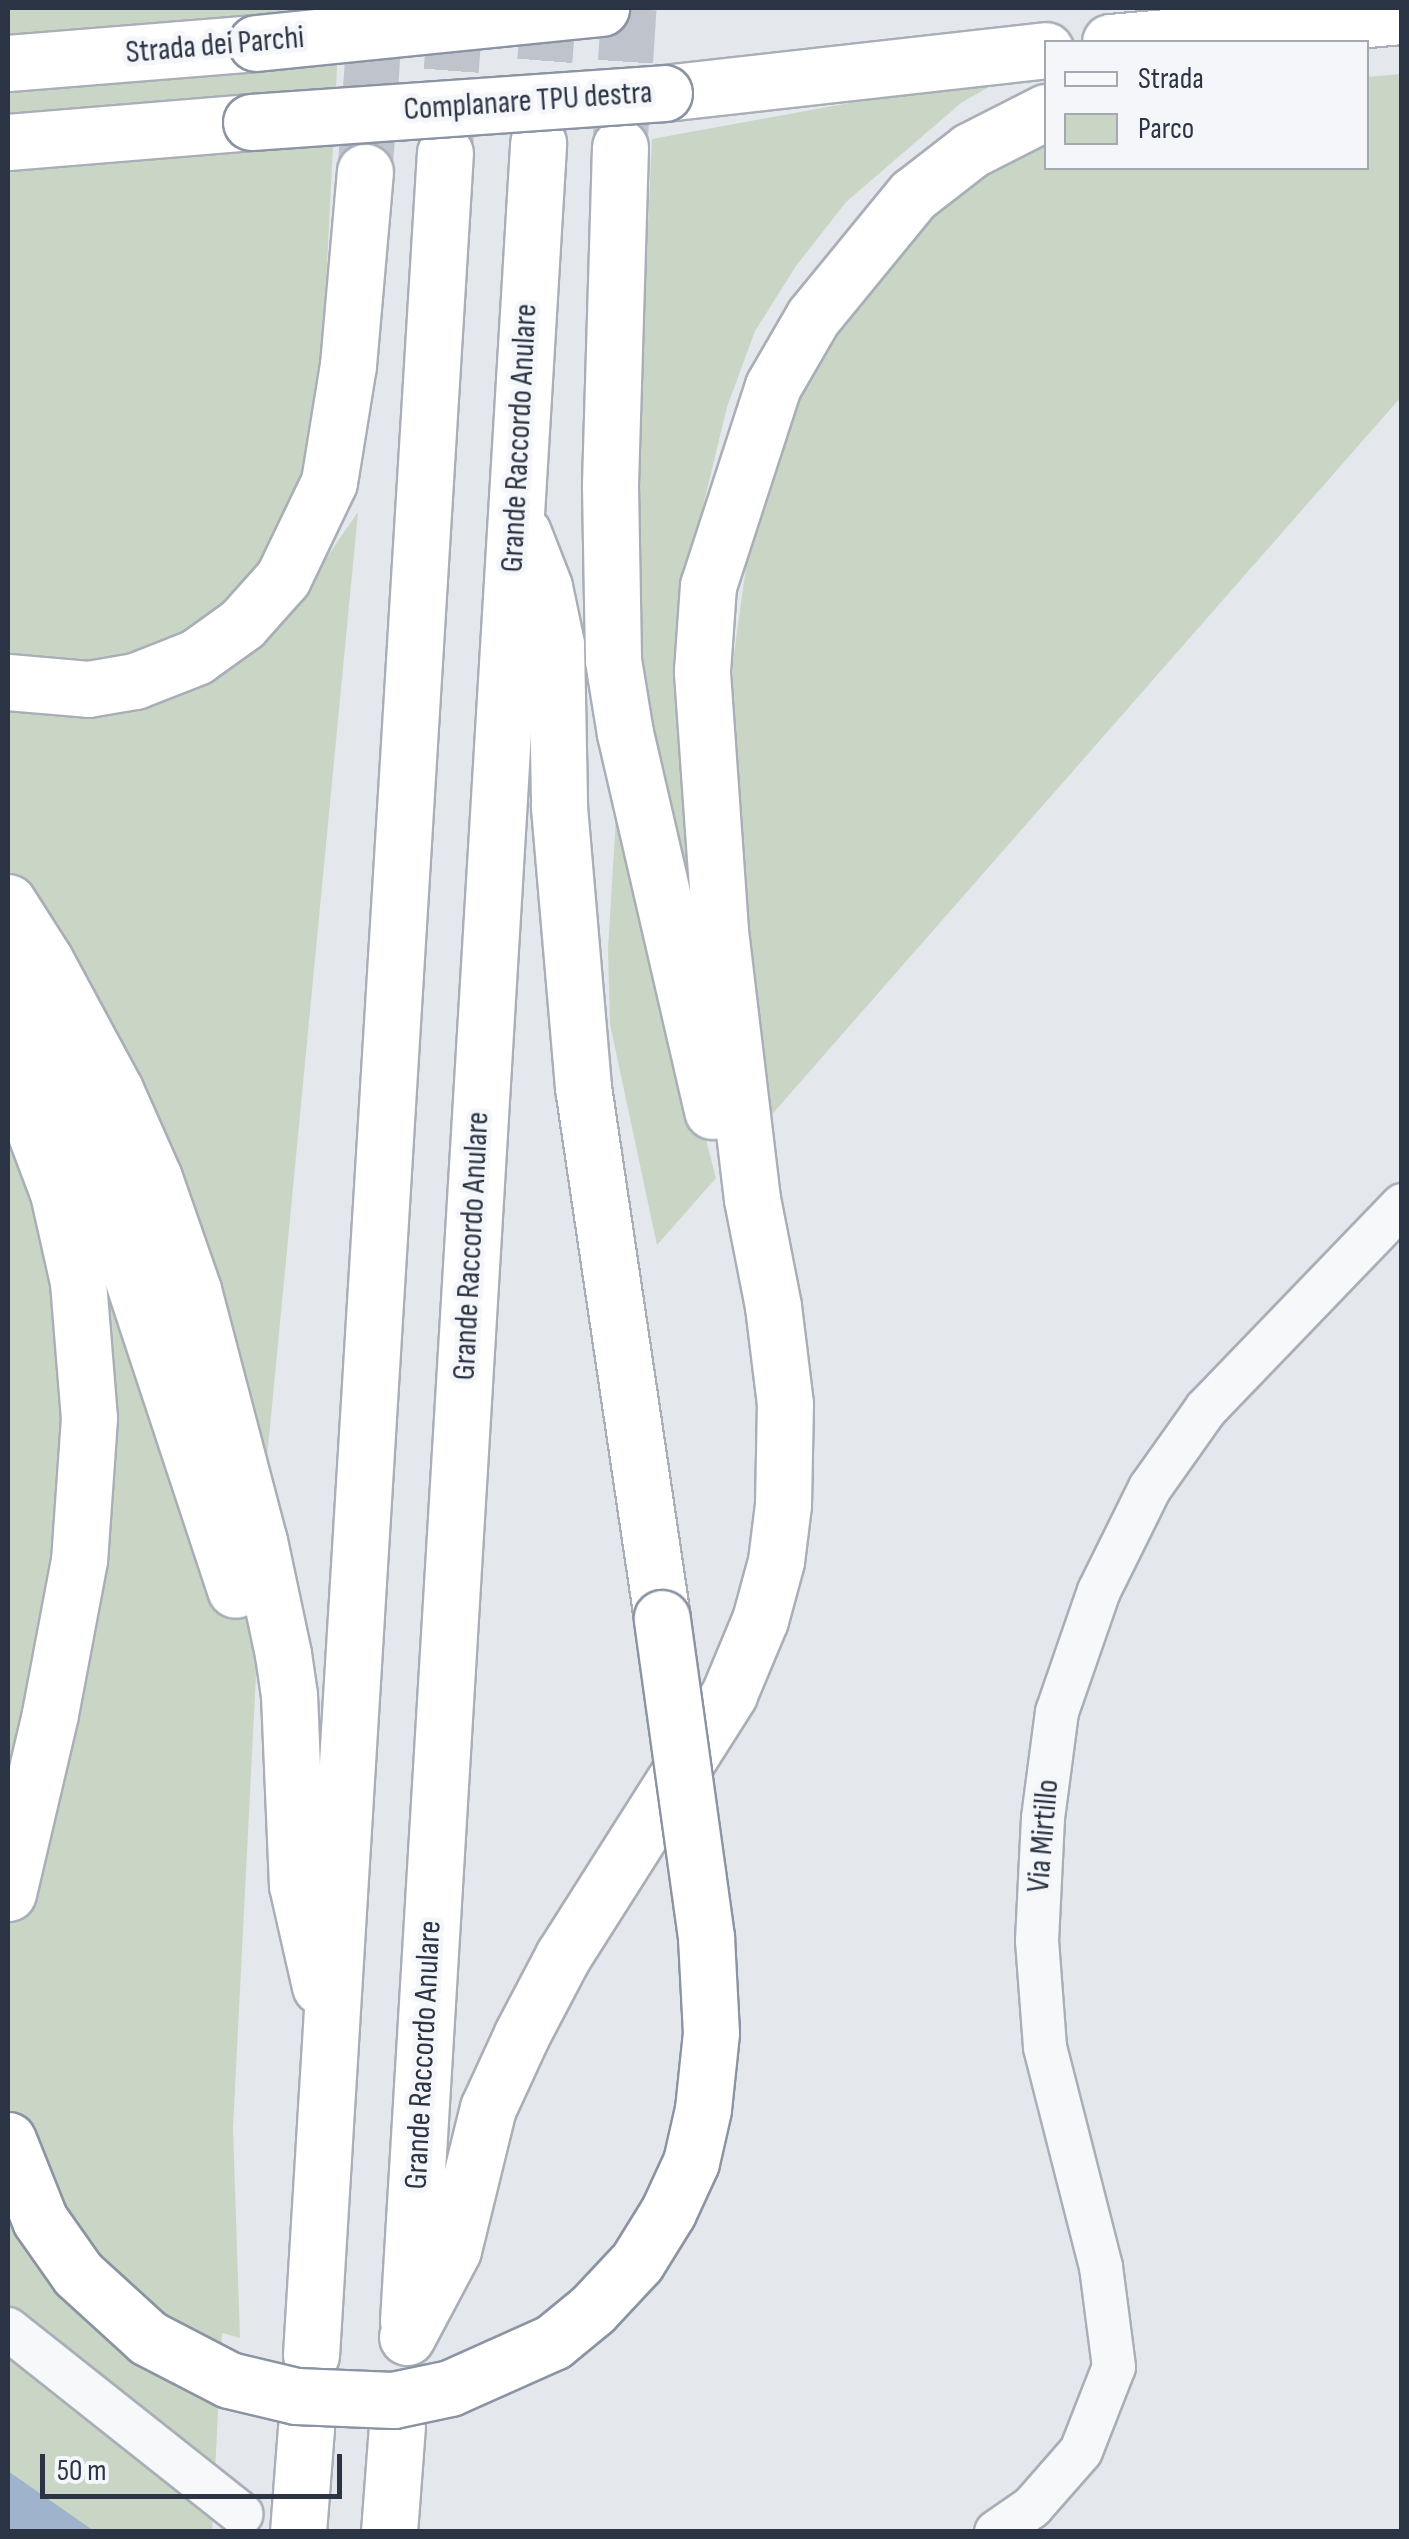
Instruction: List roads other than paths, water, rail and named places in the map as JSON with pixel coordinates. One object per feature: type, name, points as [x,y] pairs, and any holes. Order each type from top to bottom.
[{"type":"highway","name":"Strada dei Parchi","points":[[8,62],[256,44],[600,8]]},
{"type":"highway","points":[[1132,40],[1402,16]]},
{"type":"highway","points":[[1369,47],[1402,43]]},
{"type":"highway","name":"Complanare TPU destra","points":[[8,142],[664,93],[1044,50]]},
{"type":"highway","points":[[752,1199],[709,798],[702,672],[708,586],[773,386],[813,318],[913,195],[971,150],[1044,113]]},
{"type":"highway","points":[[8,182],[138,159],[196,126]]},
{"type":"highway","name":"Grande Raccordo Anulare","points":[[538,143],[407,2343],[453,2250],[488,2108],[522,2034],[564,1956],[728,1694],[760,1620],[776,1561],[784,1505],[786,1404],[773,1306],[752,1199]]},
{"type":"highway","points":[[620,147],[610,486],[613,660],[624,733],[720,1149],[752,1199]]},
{"type":"highway","points":[[311,2355],[445,153]]},
{"type":"highway","points":[[8,682],[34,688],[88,689],[135,681],[196,657],[242,624],[284,578],[329,482],[348,366],[365,172]]},
{"type":"highway","points":[[8,2140],[40,2220],[78,2274],[148,2338],[229,2380],[296,2396],[392,2400],[450,2388],[553,2342],[594,2310],[637,2262],[668,2212],[690,2162],[703,2109],[712,2033],[706,1936],[583,1087],[559,807],[556,644],[544,587],[516,514]]},
{"type":"highway","points":[[8,902],[100,1057],[154,1178],[193,1290],[260,1541],[283,1654],[300,1915],[333,2023]]},
{"type":"highway","points":[[8,980],[76,1120],[223,1545],[260,1688],[279,1799],[296,1855]]},
{"type":"highway","points":[[8,1060],[58,1193],[78,1282],[89,1418],[86,1496],[76,1577],[8,1894]]},
{"type":"highway","points":[[389,2532],[396,2426]]},
{"type":"highway","points":[[299,2518],[306,2427]]},
{"type":"street","name":"Via Mirtillo","points":[[996,2532],[1032,2506],[1081,2451],[1114,2367],[1101,2267],[1044,2047],[1037,1942],[1043,1818],[1057,1712],[1099,1591],[1150,1488],[1206,1409],[1402,1205]]},
{"type":"street","points":[[8,2329],[241,2514]]},
{"type":"water","points":[[8,2471],[94,2531],[8,2531]]},
{"type":"tunnel","points":[[365,172],[376,8]]},
{"type":"tunnel","points":[[445,153],[456,8]]},
{"type":"tunnel","points":[[538,143],[549,8]]},
{"type":"tunnel","points":[[620,144],[629,8]]}]
